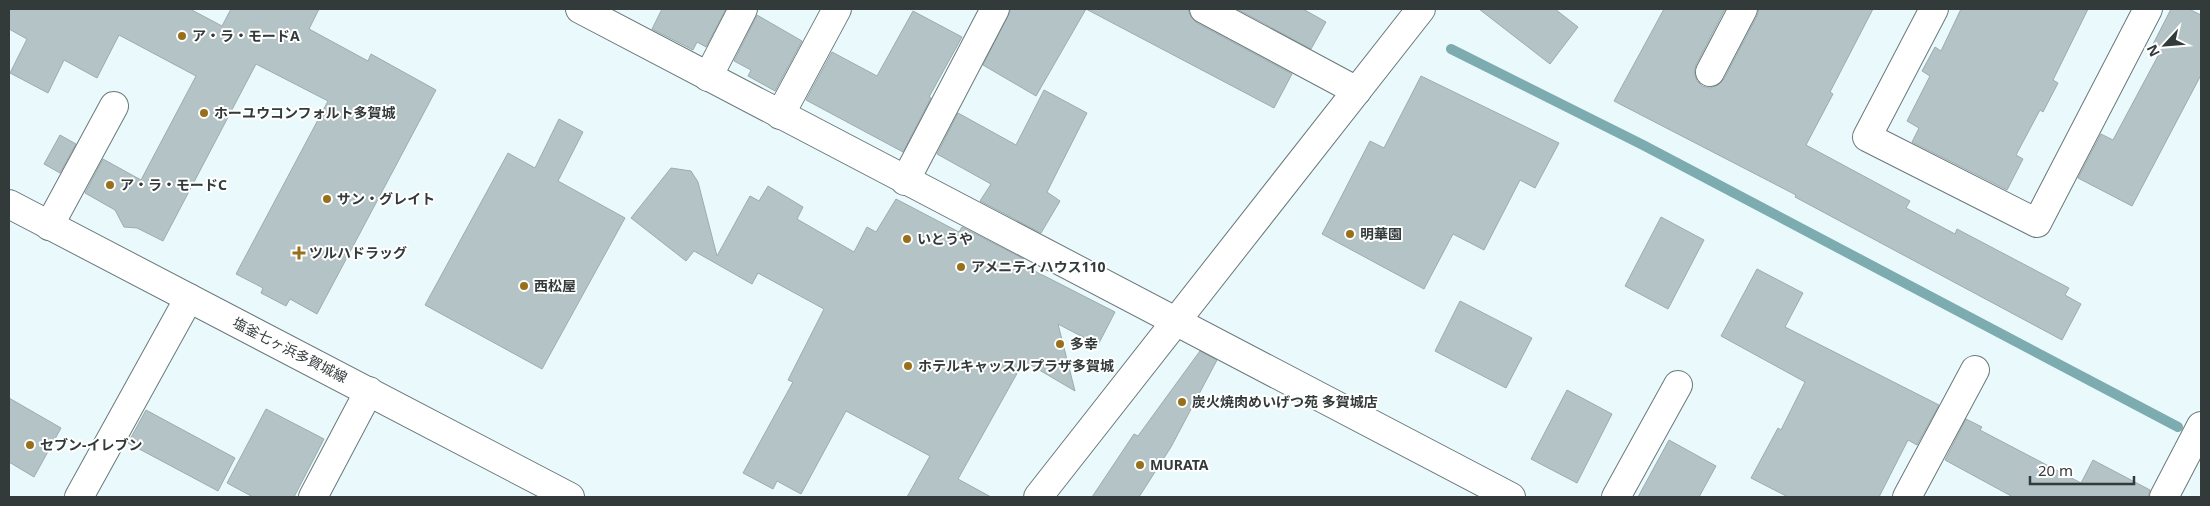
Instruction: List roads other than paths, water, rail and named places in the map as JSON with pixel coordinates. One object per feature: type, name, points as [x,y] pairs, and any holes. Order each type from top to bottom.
[{"type":"street","points":[[580,9],[1511,497]]},
{"type":"street","points":[[708,77],[743,9]]},
{"type":"street","points":[[780,115],[837,9]]},
{"type":"street","points":[[905,181],[994,9]]},
{"type":"street","points":[[1204,9],[1356,91]]},
{"type":"street","points":[[1038,497],[1421,9]]},
{"type":"street","points":[[1710,72],[1744,9]]},
{"type":"street","points":[[1934,9],[1866,138],[2037,223],[2148,9]]},
{"type":"street","points":[[49,226],[114,106]]},
{"type":"street","name":"塩釜七ヶ浜多賀城線","points":[[9,204],[570,497]]},
{"type":"street","points":[[79,497],[189,298]]},
{"type":"street","points":[[1907,497],[1975,370]]},
{"type":"street","points":[[1616,497],[1678,385]]},
{"type":"street","points":[[313,497],[369,391]]},
{"type":"street","points":[[2164,497],[2201,426]]},
{"type":"waterway","points":[[1451,49],[1643,145],[2178,427]]},
{"type":"place","name":"ア・ラ・モードA","points":[[182,36]]},
{"type":"place","name":"ホーユウコンフォルト多賀城","points":[[204,113]]},
{"type":"place","name":"ア・ラ・モードC","points":[[110,185]]},
{"type":"place","name":"サン・グレイト","points":[[327,199]]},
{"type":"place","name":"明華園","points":[[1350,234]]},
{"type":"place","name":"いとうや","points":[[907,239]]},
{"type":"place","name":"ツルハドラッグ","points":[[299,253]]},
{"type":"place","name":"アメニティハウス110","points":[[961,267]]},
{"type":"place","name":"西松屋","points":[[524,286]]},
{"type":"place","name":"多幸","points":[[1060,344]]},
{"type":"place","name":"ホテルキャッスルプラザ多賀城","points":[[908,366]]},
{"type":"place","name":"炭火焼肉めいげつ苑 多賀城店","points":[[1182,402]]},
{"type":"place","name":"セブン-イレブン","points":[[30,445]]},
{"type":"place","name":"MURATA","points":[[1140,465]]}]
